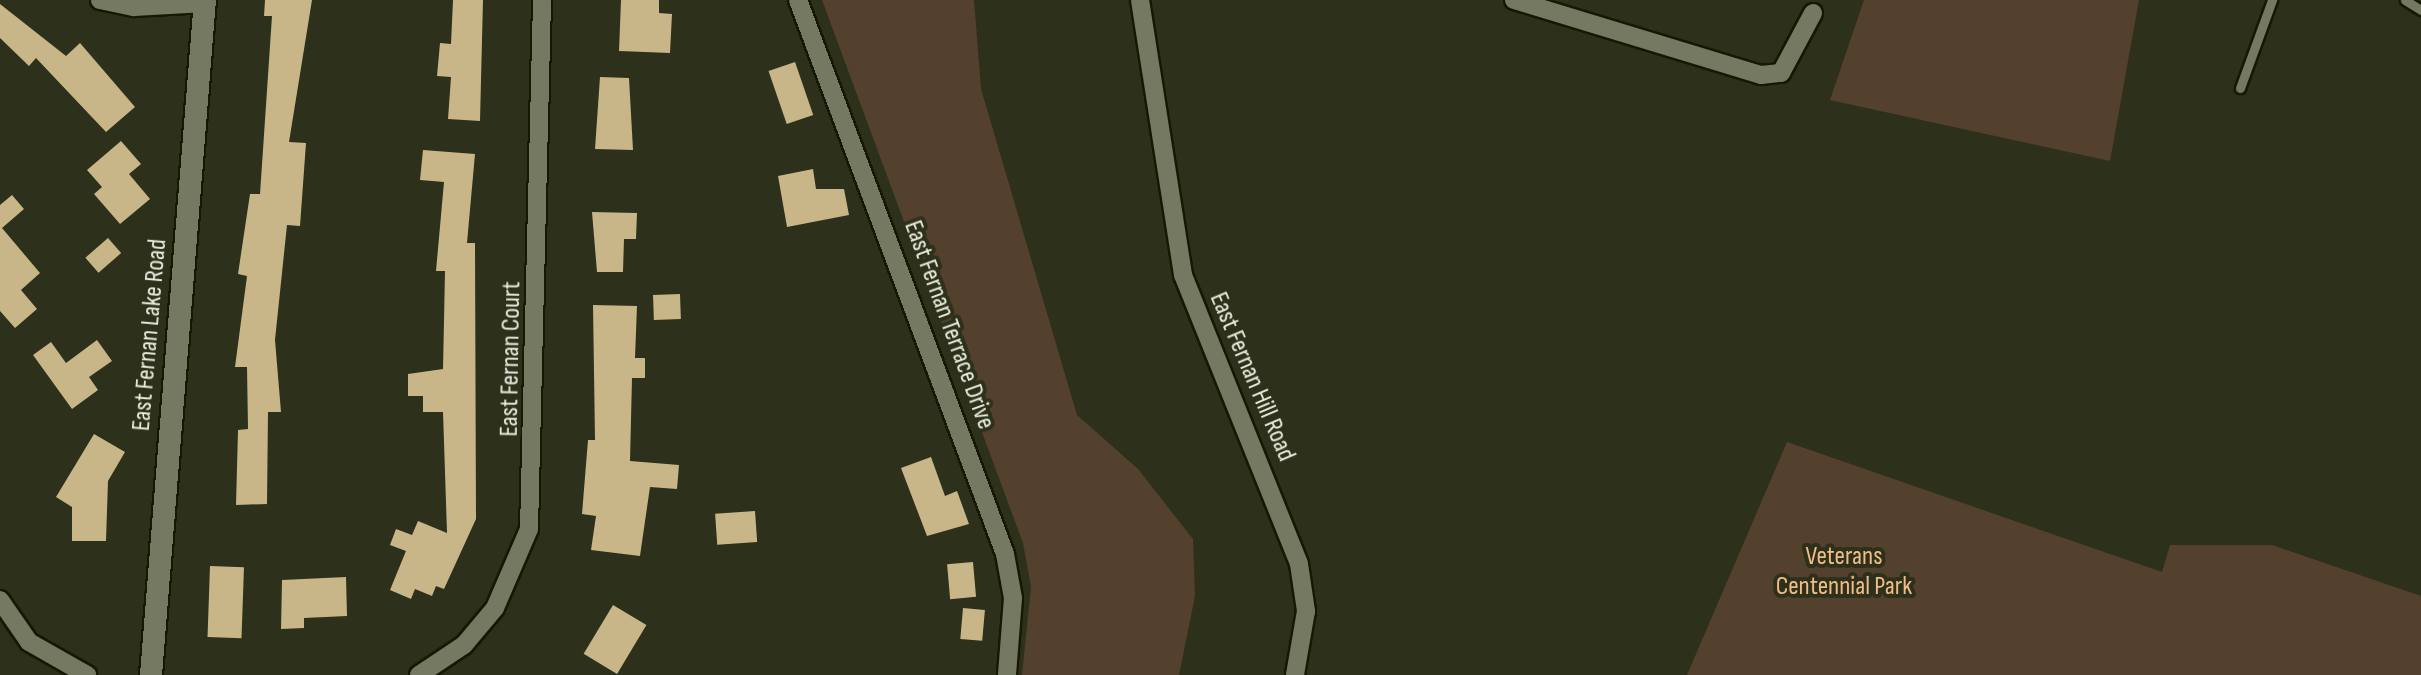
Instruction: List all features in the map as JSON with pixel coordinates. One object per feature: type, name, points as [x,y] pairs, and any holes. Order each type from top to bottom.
[{"type":"street","points":[[100,0],[134,7],[205,1]]},
{"type":"street","name":"East Fernan Court","points":[[419,675],[464,645],[488,618],[510,584],[529,529],[542,0]]},
{"type":"street","name":"East Fernan Terrace Drive","points":[[798,0],[1005,554],[1013,598],[1007,675]]},
{"type":"street","name":"East Fernan Hill Road","points":[[1140,0],[1183,275],[1299,564],[1306,611],[1295,675]]},
{"type":"street","points":[[1514,0],[1761,75],[1781,73],[1813,13]]},
{"type":"street","name":"East Fernan Lake Road","points":[[151,675],[205,1]]},
{"type":"street","points":[[0,600],[29,642],[87,675]]},
{"type":"lane","points":[[2240,88],[2246,54],[2272,0]]},
{"type":"lane","points":[[2405,0],[2421,10]]},
{"type":"green space","points":[[822,0],[974,0],[981,89],[1077,415],[1138,469],[1193,539],[1195,596],[1179,675],[1022,675],[1031,587],[1023,543]]},
{"type":"green space","points":[[1864,0],[2139,0],[2110,161],[1830,100]]},
{"type":"green space","name":"Veterans Centennial Park","points":[[1787,442],[2162,572],[2170,545],[2272,545],[2421,596],[2421,675],[1687,675]]},
{"type":"building","points":[[265,0],[312,0],[289,142],[306,143],[300,226],[287,225],[275,340],[281,412],[268,412],[267,504],[236,505],[238,430],[248,429],[247,367],[235,367],[247,276],[238,274],[250,194],[260,194],[272,16],[264,16]]},
{"type":"building","points":[[453,0],[483,0],[480,121],[448,119],[451,77],[437,76],[440,43],[451,44]]},
{"type":"building","points":[[621,0],[659,0],[659,13],[672,14],[670,53],[619,51]]},
{"type":"building","points":[[0,4],[66,56],[80,43],[135,107],[106,132],[36,58],[29,66],[0,38]]},
{"type":"building","points":[[795,62],[813,115],[787,124],[769,71]]},
{"type":"building","points":[[600,77],[629,78],[633,150],[595,149]]},
{"type":"building","points":[[121,141],[141,164],[129,174],[150,199],[120,224],[94,194],[102,187],[87,170]]},
{"type":"building","points":[[423,150],[475,154],[467,243],[475,243],[476,519],[444,589],[436,586],[432,596],[415,589],[411,599],[390,590],[406,551],[390,545],[396,529],[412,535],[418,521],[447,533],[443,412],[423,412],[423,396],[408,396],[408,374],[443,369],[445,271],[436,271],[444,182],[420,180]]},
{"type":"building","points":[[813,169],[816,189],[844,189],[849,215],[787,227],[778,176]]},
{"type":"building","points":[[12,195],[24,209],[2,228],[40,273],[21,290],[37,309],[15,328],[0,311],[0,205]]},
{"type":"building","points":[[592,212],[637,213],[636,239],[624,239],[623,272],[597,272]]},
{"type":"building","points":[[108,238],[121,253],[98,273],[85,258]]},
{"type":"building","points":[[680,294],[681,319],[654,320],[653,295]]},
{"type":"building","points":[[593,305],[637,306],[635,358],[645,358],[645,378],[632,378],[630,461],[679,465],[677,489],[650,487],[640,556],[591,550],[596,516],[582,514],[588,440],[595,440]]},
{"type":"building","points":[[97,340],[112,361],[89,377],[98,390],[72,409],[33,355],[51,342],[66,363]]},
{"type":"building","points":[[94,434],[125,452],[108,481],[106,541],[72,541],[72,507],[56,497]]},
{"type":"building","points":[[931,457],[945,496],[957,491],[969,524],[927,536],[901,468]]},
{"type":"building","points":[[755,511],[757,542],[717,545],[715,514]]},
{"type":"building","points":[[973,562],[976,597],[950,599],[947,564]]},
{"type":"building","points":[[210,566],[244,567],[242,638],[208,637]]},
{"type":"building","points":[[346,577],[347,616],[304,618],[304,628],[281,629],[282,580]]},
{"type":"building","points":[[613,605],[646,625],[617,674],[584,654]]},
{"type":"building","points":[[963,608],[985,610],[982,641],[960,639]]}]
